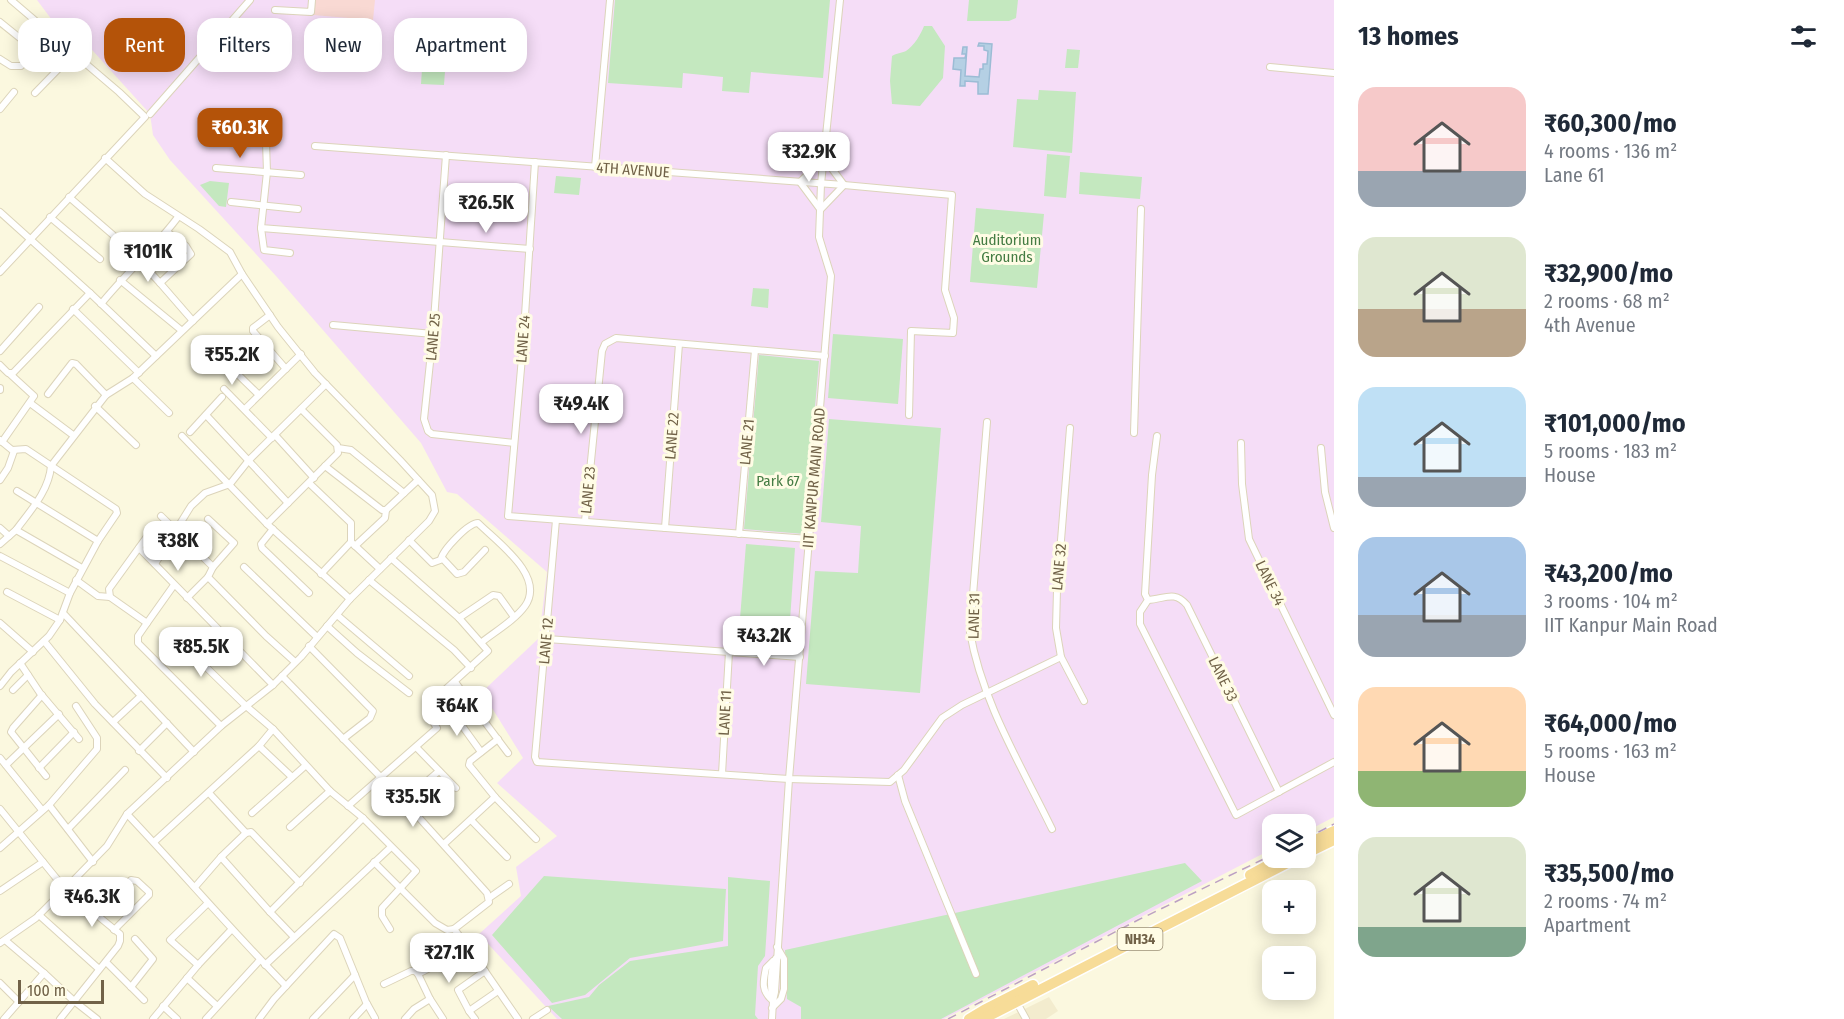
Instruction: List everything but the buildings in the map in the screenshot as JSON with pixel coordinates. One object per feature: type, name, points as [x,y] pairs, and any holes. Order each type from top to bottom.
[{"type":"highway","points":[[1316,840],[1334,831]]},
{"type":"highway","points":[[1316,849],[1334,840]]},
{"type":"highway","name":"NH34","points":[[969,1019],[1262,868]]},
{"type":"highway","name":"NH34","points":[[983,1019],[1277,868]]},
{"type":"street","points":[[11,0],[32,18]]},
{"type":"street","points":[[150,114],[250,0]]},
{"type":"street","points":[[275,10],[311,12],[312,0]]},
{"type":"street","points":[[595,167],[610,0]]},
{"type":"street","name":"IIT KANPUR MAIN ROAD","points":[[772,1019],[789,779],[831,276],[819,237],[821,184],[840,0]]},
{"type":"street","points":[[0,22],[18,36]]},
{"type":"street","points":[[0,59],[18,66]]},
{"type":"street","points":[[1270,67],[1334,73]]},
{"type":"street","points":[[0,272],[145,117],[120,92],[92,69]]},
{"type":"street","points":[[35,93],[55,72]]},
{"type":"street","points":[[0,109],[14,92]]},
{"type":"street","points":[[266,142],[267,172],[261,228],[264,250],[290,253]]},
{"type":"street","name":"4TH AVENUE","points":[[315,146],[952,195],[945,290],[954,318],[953,333],[911,331],[909,415]]},
{"type":"street","name":"LANE 25","points":[[446,155],[433,334],[424,419],[428,431],[432,434],[444,437],[514,442]]},
{"type":"street","points":[[97,1019],[45,974],[2,942],[39,915],[93,862],[107,846],[128,814],[221,726],[273,685],[350,600],[429,521],[435,512],[432,495],[326,384],[278,327],[230,252],[145,194],[105,158]]},
{"type":"street","points":[[824,158],[844,185],[820,210],[800,182],[824,158]]},
{"type":"street","name":"LANE 24","points":[[535,162],[508,516],[556,520]]},
{"type":"street","points":[[216,168],[301,175]]},
{"type":"street","points":[[69,196],[113,235]]},
{"type":"street","points":[[231,202],[298,209]]},
{"type":"street","points":[[1134,433],[1141,209]]},
{"type":"street","points":[[0,212],[156,356]]},
{"type":"street","points":[[50,217],[100,259]]},
{"type":"street","points":[[101,304],[178,217]]},
{"type":"street","points":[[261,228],[530,249]]},
{"type":"street","points":[[160,283],[191,254],[186,246],[167,232]]},
{"type":"street","points":[[139,261],[193,321]]},
{"type":"street","points":[[0,544],[16,530],[37,503],[49,479],[51,466],[95,406],[106,395],[139,373],[181,330],[242,274]]},
{"type":"street","points":[[120,280],[181,330]]},
{"type":"street","points":[[10,374],[90,293]]},
{"type":"street","points":[[0,351],[39,307]]},
{"type":"street","points":[[73,309],[139,373]]},
{"type":"street","points":[[270,315],[253,328],[253,331],[286,369]]},
{"type":"street","points":[[333,325],[433,334]]},
{"type":"street","name":"LANE 23","points":[[585,521],[602,351],[605,344],[616,338],[679,344]]},
{"type":"street","points":[[679,344],[825,356]]},
{"type":"street","name":"LANE 22","points":[[665,528],[679,344]]},
{"type":"street","name":"LANE 21","points":[[739,534],[755,350]]},
{"type":"street","points":[[245,409],[301,354]]},
{"type":"street","points":[[222,359],[259,395]]},
{"type":"street","points":[[48,394],[72,363],[76,364],[106,395]]},
{"type":"street","points":[[0,365],[34,396],[1,441],[15,451]]},
{"type":"street","points":[[133,378],[170,413]]},
{"type":"street","points":[[155,564],[191,506],[205,493],[230,484],[249,460],[326,384]]},
{"type":"street","points":[[224,389],[274,436],[351,523],[353,544],[380,569]]},
{"type":"street","points":[[190,432],[222,397]]},
{"type":"street","points":[[30,403],[73,435]]},
{"type":"street","points":[[95,406],[136,445]]},
{"type":"street","points":[[301,409],[338,448],[351,450],[404,493]]},
{"type":"street","points":[[206,415],[288,503]]},
{"type":"street","name":"LANE 31","points":[[987,422],[970,632],[975,659],[986,693],[1052,829]]},
{"type":"street","name":"LANE 32","points":[[1070,428],[1056,628],[1061,657],[1084,701]]},
{"type":"street","points":[[182,436],[273,530],[350,600]]},
{"type":"street","points":[[1157,436],[1152,475],[1145,594],[1148,600],[1140,612],[1140,624],[1236,815],[1334,762]]},
{"type":"street","name":"LANE 34","points":[[1241,443],[1242,484],[1249,539],[1334,715]]},
{"type":"street","points":[[0,686],[44,641],[60,620],[82,568],[117,513],[116,509],[26,448],[15,451]]},
{"type":"street","points":[[267,524],[338,453],[338,448]]},
{"type":"street","points":[[1321,448],[1325,492],[1334,528]]},
{"type":"street","points":[[0,480],[15,451]]},
{"type":"street","points":[[325,466],[382,510],[386,510]]},
{"type":"street","points":[[321,574],[385,518],[386,510],[418,480]]},
{"type":"street","points":[[17,490],[98,541]]},
{"type":"street","points":[[161,516],[213,567]]},
{"type":"street","points":[[187,598],[208,577],[213,567],[234,543],[208,519]]},
{"type":"street","points":[[556,520],[809,539]]},
{"type":"street","name":"LANE 12","points":[[556,520],[535,757],[537,762],[722,774]]},
{"type":"street","points":[[409,540],[432,563],[441,559],[443,553],[465,530],[472,524],[478,523],[528,575],[530,591],[524,608],[482,642]]},
{"type":"street","points":[[0,528],[9,536]]},
{"type":"street","points":[[16,530],[82,568]]},
{"type":"street","points":[[273,530],[261,544],[262,548],[309,593]]},
{"type":"street","points":[[110,597],[109,589],[151,531]]},
{"type":"street","points":[[139,548],[273,685]]},
{"type":"street","points":[[441,559],[460,574],[485,550]]},
{"type":"street","points":[[0,556],[70,593]]},
{"type":"street","points":[[348,806],[437,728],[428,714],[427,706],[488,652],[488,649],[459,618],[390,558]]},
{"type":"street","points":[[244,567],[317,637]]},
{"type":"street","points":[[208,577],[295,662]]},
{"type":"street","points":[[76,580],[98,596],[110,597],[147,623]]},
{"type":"street","points":[[369,580],[454,650],[471,668]]},
{"type":"street","points":[[174,585],[138,636],[138,644],[221,726]]},
{"type":"street","points":[[7,592],[60,620]]},
{"type":"street","points":[[459,618],[493,595],[499,596],[514,617]]},
{"type":"street","name":"LANE 33","points":[[1148,600],[1174,596],[1181,598],[1187,606],[1279,792]]},
{"type":"street","points":[[63,613],[194,752]]},
{"type":"street","points":[[337,615],[409,676]]},
{"type":"street","points":[[0,623],[33,652]]},
{"type":"street","points":[[327,626],[357,653],[409,693]]},
{"type":"street","points":[[172,634],[273,729],[330,791],[363,818],[416,871],[381,911],[390,929]]},
{"type":"street","points":[[547,639],[800,657]]},
{"type":"street","points":[[44,641],[113,722],[167,778]]},
{"type":"street","points":[[309,646],[373,711],[370,718],[344,739]]},
{"type":"street","name":"LANE 11","points":[[722,774],[729,652]]},
{"type":"street","points":[[722,774],[789,779],[890,782],[904,770],[942,718],[986,693],[1061,657]]},
{"type":"street","points":[[20,663],[42,695],[79,739]]},
{"type":"street","points":[[13,690],[28,675]]},
{"type":"street","points":[[282,676],[404,801],[489,898]]},
{"type":"street","points":[[455,682],[508,753]]},
{"type":"street","points":[[42,695],[12,729],[12,735],[46,776]]},
{"type":"street","points":[[113,722],[141,696]]},
{"type":"street","points":[[0,848],[49,805],[98,747],[97,738],[76,706]]},
{"type":"street","points":[[459,719],[474,707]]},
{"type":"street","points":[[450,709],[482,752]]},
{"type":"street","points":[[6,765],[58,714]]},
{"type":"street","points":[[140,751],[167,723]]},
{"type":"street","points":[[154,842],[259,746],[273,729]]},
{"type":"street","points":[[39,768],[74,732]]},
{"type":"street","points":[[498,739],[470,761],[469,765],[495,797],[536,838]]},
{"type":"street","points":[[259,746],[292,777]]},
{"type":"street","points":[[417,747],[456,788]]},
{"type":"street","points":[[0,758],[42,810]]},
{"type":"street","points":[[252,813],[305,766]]},
{"type":"street","points":[[68,829],[125,770]]},
{"type":"street","points":[[404,801],[439,771]]},
{"type":"street","points":[[898,775],[905,801],[976,974]]},
{"type":"street","points":[[290,827],[330,791]]},
{"type":"street","points":[[209,793],[246,833]]},
{"type":"street","points":[[444,844],[495,797]]},
{"type":"street","points":[[49,805],[93,862]]},
{"type":"street","points":[[0,809],[65,889],[120,934],[120,941],[106,962],[60,1019]]},
{"type":"street","points":[[128,814],[195,887],[207,904],[286,986]]},
{"type":"street","points":[[270,912],[363,818]]},
{"type":"street","points":[[471,820],[507,857]]},
{"type":"street","points":[[195,887],[221,857],[249,832],[254,834],[300,883]]},
{"type":"street","points":[[206,1019],[262,962],[391,846]]},
{"type":"street","points":[[221,857],[293,936]]},
{"type":"street","points":[[0,891],[43,862]]},
{"type":"street","points":[[374,862],[435,923],[447,930],[454,929],[485,906],[489,898],[509,884]]},
{"type":"street","points":[[97,916],[131,880],[137,881],[149,892],[149,895],[114,930]]},
{"type":"street","points":[[198,965],[170,940],[207,904]]},
{"type":"street","points":[[39,915],[99,969]]},
{"type":"street","points":[[454,929],[518,1019]]},
{"type":"street","points":[[153,1019],[231,930]]},
{"type":"street","points":[[258,1019],[334,934],[340,938],[375,1018]]},
{"type":"street","points":[[131,987],[153,960],[135,939]]},
{"type":"street","points":[[772,1008],[781,999],[784,989],[784,959],[777,946]]},
{"type":"street","points":[[418,974],[469,948]]},
{"type":"street","points":[[772,1001],[764,992],[763,987],[766,968],[776,958]]},
{"type":"street","points":[[106,962],[144,1000]]},
{"type":"street","points":[[384,984],[415,971],[443,1019]]},
{"type":"street","points":[[475,1019],[458,990],[485,971]]},
{"type":"street","points":[[4,1019],[45,974]]},
{"type":"street","points":[[313,1019],[355,975]]},
{"type":"street","points":[[187,978],[217,1006]]},
{"type":"street","points":[[0,983],[19,1002]]},
{"type":"street","points":[[469,1011],[498,991]]},
{"type":"street","points":[[405,1019],[414,1009],[430,999]]},
{"type":"street","points":[[1016,1001],[1026,1019]]},
{"type":"street","points":[[353,1019],[367,1004]]},
{"type":"street","points":[[163,1006],[177,1019]]},
{"type":"street","points":[[533,1019],[547,1010]]},
{"type":"shaded area","points":[[37,0],[1334,0],[1334,817],[1316,826],[1316,814],[1262,814],[1262,854],[944,1019],[557,1019],[479,934],[521,896],[516,867],[557,836],[497,783],[523,758],[482,692],[539,638],[547,572],[457,494],[447,492],[421,443],[276,276],[170,160],[153,135],[150,114],[112,72],[185,72],[185,18],[104,18],[104,63],[92,50],[92,18],[50,18]]},
{"type":"shaded area","points":[[314,0],[375,0],[373,18],[313,15]]},
{"type":"shaded area","points":[[1049,997],[1058,1011],[1046,1019],[1004,1019]]},
{"type":"green space","points":[[615,0],[830,0],[823,78],[751,72],[749,93],[722,91],[723,77],[683,73],[682,88],[608,83]]},
{"type":"green space","points":[[969,0],[1018,0],[1016,18],[1009,21],[967,21]]},
{"type":"green space","points":[[924,26],[932,26],[945,46],[943,78],[920,106],[892,104],[890,81],[892,56],[909,49]]},
{"type":"green space","points":[[1067,49],[1080,50],[1078,68],[1065,68]]},
{"type":"green space","points":[[422,72],[445,72],[444,85],[421,84]]},
{"type":"green space","points":[[1039,90],[1076,92],[1072,153],[1013,147],[1017,99],[1038,100]]},
{"type":"green space","points":[[1047,154],[1070,156],[1066,198],[1044,196]]},
{"type":"green space","points":[[1080,172],[1142,177],[1140,199],[1079,194]]},
{"type":"green space","points":[[556,176],[581,178],[579,195],[554,193]]},
{"type":"green space","points":[[210,181],[229,183],[226,207],[219,206],[200,185]]},
{"type":"green space","name":"Auditorium Grounds","points":[[976,208],[1044,214],[1037,288],[970,282]]},
{"type":"green space","points":[[753,288],[769,289],[768,308],[751,306]]},
{"type":"green space","points":[[833,334],[903,339],[898,404],[828,398]]},
{"type":"green space","name":"Park 67","points":[[759,355],[819,361],[804,534],[744,529]]},
{"type":"green space","points":[[829,419],[941,428],[920,693],[806,684],[815,571],[858,573],[861,526],[821,522]]},
{"type":"green space","points":[[746,544],[795,548],[789,635],[739,631]]},
{"type":"green space","points":[[1185,863],[1202,881],[941,1019],[801,1019],[801,1007],[787,999],[785,950]]},
{"type":"green space","points":[[544,876],[726,889],[723,941],[630,958],[585,995],[552,1003],[492,935]]},
{"type":"green space","points":[[728,877],[770,881],[765,956],[758,966],[755,1015],[758,1019],[562,1019],[548,1006],[589,997],[599,985],[630,961],[728,946]]},
{"type":"water","points":[[979,43],[992,44],[988,94],[978,94],[978,82],[965,81],[965,86],[960,86],[961,70],[953,69],[954,58],[965,58],[966,54],[962,54],[963,47],[967,47],[965,76],[979,77],[983,64],[987,64],[988,51],[984,50],[984,46],[978,46]]},
{"type":"railway","points":[[1316,833],[1334,824]]},
{"type":"railway","points":[[948,1019],[1138,920],[1262,860]]}]
